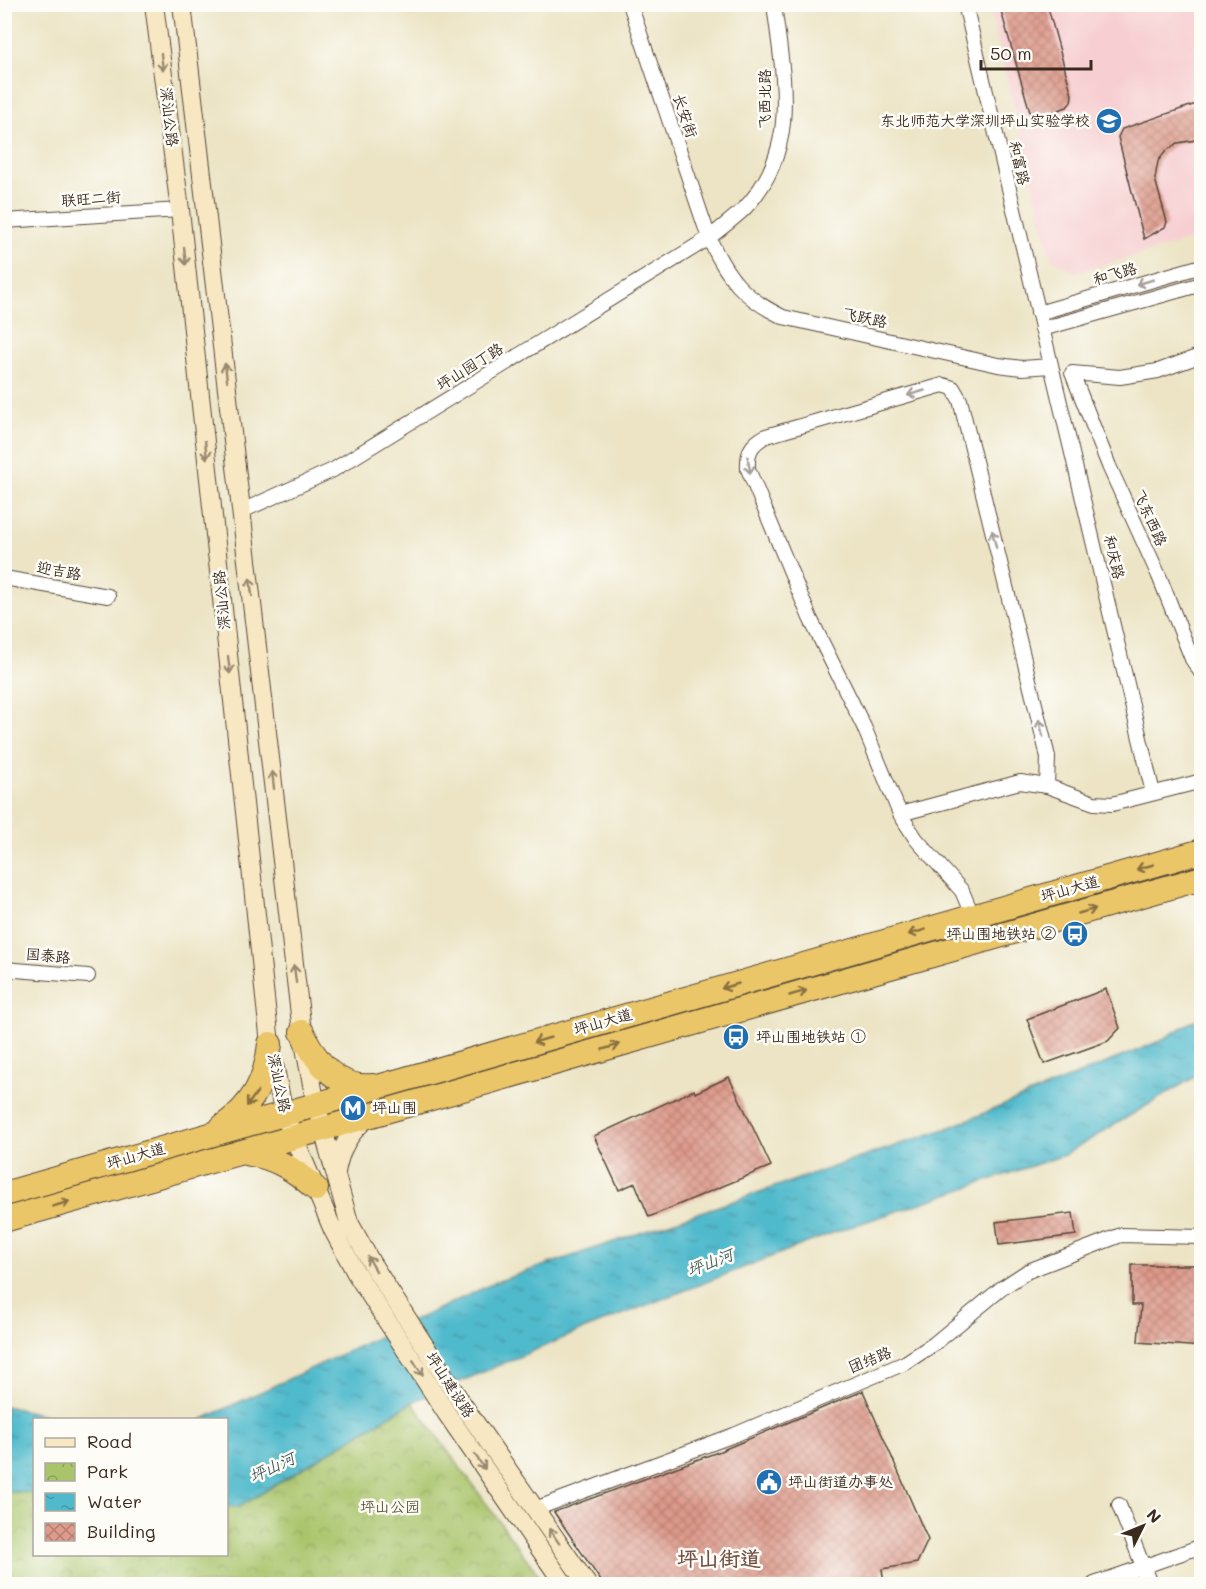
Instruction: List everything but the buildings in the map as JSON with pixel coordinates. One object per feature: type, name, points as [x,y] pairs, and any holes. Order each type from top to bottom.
[{"type":"highway","name":"坪山大道","points":[[4,1194],[1202,851]]},
{"type":"highway","name":"坪山大道","points":[[4,1220],[1202,878]]},
{"type":"highway","points":[[302,1032],[311,1052],[323,1068],[338,1078],[368,1087],[384,1085]]},
{"type":"highway","points":[[204,1137],[237,1117],[250,1103],[264,1076],[270,1044]]},
{"type":"highway","points":[[240,1153],[264,1156],[282,1163],[316,1189]]},
{"type":"main road","name":"深汕公路","points":[[154,4],[180,210],[270,1044],[284,1114],[316,1189]]},
{"type":"main road","name":"深汕公路","points":[[182,4],[302,1032],[316,1105],[336,1174]]},
{"type":"main road","points":[[336,1174],[344,1143],[355,1128],[369,1116]]},
{"type":"main road","name":"坪山建设路","points":[[336,1174],[349,1222],[396,1318]]},
{"type":"main road","name":"坪山建设路","points":[[316,1189],[337,1239],[396,1318],[564,1584]]},
{"type":"main road","name":"坪山建设路","points":[[455,1410],[535,1509],[587,1584]]},
{"type":"street","name":"长安街","points":[[630,4],[709,238]]},
{"type":"street","name":"飞西北路","points":[[709,238],[744,208],[769,173],[785,126],[784,87],[774,4]]},
{"type":"street","name":"和富路","points":[[964,4],[1042,329]]},
{"type":"street","name":"联旺二街","points":[[4,221],[180,210]]},
{"type":"street","name":"坪山园丁路","points":[[242,511],[333,470],[709,238]]},
{"type":"street","name":"飞跃路","points":[[709,238],[723,268],[742,291],[760,306],[783,317],[998,365],[1023,368],[1051,366]]},
{"type":"street","name":"和飞路","points":[[1038,313],[1202,266]]},
{"type":"street","points":[[1042,329],[1202,284]]},
{"type":"street","name":"和庆路","points":[[1042,329],[1153,793]]},
{"type":"street","name":"飞东西路","points":[[1202,355],[1158,371],[1120,377],[1072,374],[1192,659],[1202,674]]},
{"type":"street","points":[[973,917],[962,891],[916,839],[900,814],[864,727],[810,618],[748,469],[747,455],[754,442],[766,436],[943,385],[953,388],[960,400],[1048,757],[1047,786]]},
{"type":"street","name":"迎吉路","points":[[4,578],[108,596]]},
{"type":"street","points":[[900,814],[1020,783],[1047,786],[1094,803],[1112,804],[1202,781]]},
{"type":"street","name":"国泰路","points":[[4,969],[88,976]]},
{"type":"street","name":"团结路","points":[[535,1509],[734,1435],[905,1363],[934,1344],[1002,1288],[1028,1271],[1121,1235],[1202,1238]]},
{"type":"street","points":[[1119,1505],[1150,1584]]},
{"type":"street","points":[[1094,1584],[1202,1546]]},
{"type":"shaded area","name":"东北师范大学深圳坪山实验学校","points":[[989,5],[1201,5],[1201,237],[1075,273],[1051,258]]},
{"type":"green space","name":"坪山公园","points":[[412,1402],[545,1584],[5,1584],[4,1491],[33,1493],[33,1556],[228,1556],[228,1506],[239,1507]]},
{"type":"water","name":"坪山河","points":[[1201,1016],[1201,1073],[1064,1155],[835,1232],[580,1331],[412,1402],[239,1507],[228,1506],[228,1418],[205,1418],[496,1282],[948,1128],[1160,1041]]},
{"type":"water","points":[[5,1406],[58,1418],[33,1418],[33,1493],[5,1491]]},
{"type":"place","name":"东北师范大学深圳坪山实验学校","points":[[1109,121]]},
{"type":"place","name":"坪山围地铁站 ②","points":[[1075,934]]},
{"type":"place","name":"坪山围地铁站 ①","points":[[736,1037]]},
{"type":"place","name":"坪山围","points":[[353,1108]]},
{"type":"place","name":"坪山街道办事处","points":[[769,1482]]},
{"type":"district","name":"坪山街道","points":[[719,1559]]}]
